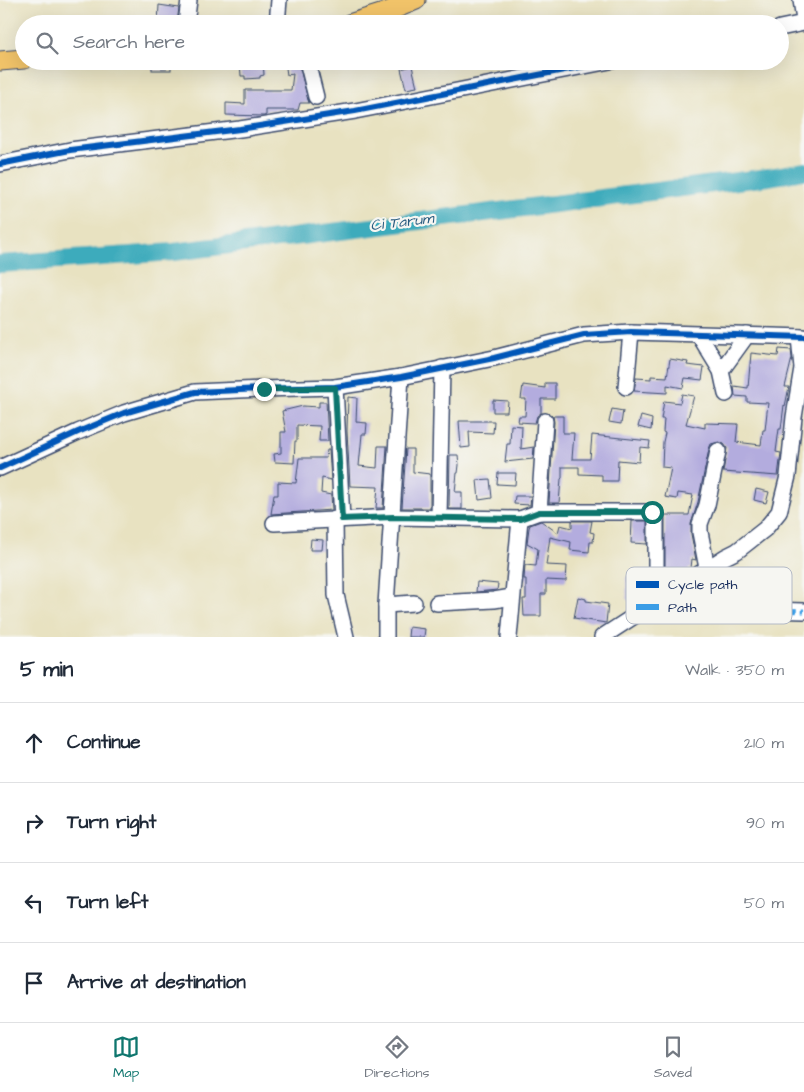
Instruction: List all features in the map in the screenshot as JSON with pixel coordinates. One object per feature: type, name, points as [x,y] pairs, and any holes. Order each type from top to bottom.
[{"type":"main road","points":[[378,15],[416,0]]},
{"type":"main road","points":[[0,62],[15,60]]},
{"type":"street","points":[[187,15],[189,0]]},
{"type":"street","points":[[278,15],[279,0]]},
{"type":"street","points":[[800,0],[804,19]]},
{"type":"street","points":[[789,26],[804,24]]},
{"type":"street","points":[[308,70],[316,97]]},
{"type":"street","points":[[0,164],[70,150],[240,129],[345,112],[563,70]]},
{"type":"street","points":[[626,388],[631,332]]},
{"type":"street","points":[[0,468],[124,413],[195,392],[335,388],[494,358],[584,335],[631,332],[802,337],[802,368],[794,417],[788,476],[778,512],[752,540],[709,567]]},
{"type":"street","points":[[699,335],[721,371],[726,394]]},
{"type":"street","points":[[721,371],[747,335]]},
{"type":"street","points":[[439,518],[442,368]]},
{"type":"street","points":[[386,637],[386,605],[401,377]]},
{"type":"street","points":[[335,388],[338,519],[336,595],[346,637]]},
{"type":"street","points":[[539,512],[546,421]]},
{"type":"street","points":[[707,567],[700,524],[707,505],[718,451]]},
{"type":"street","points":[[274,523],[393,517],[520,519],[539,512],[655,513],[655,567]]},
{"type":"street","points":[[509,637],[520,519]]},
{"type":"street","points":[[437,603],[494,600],[512,597]]},
{"type":"street","points":[[386,605],[414,603]]},
{"type":"street","points":[[602,637],[626,621]]},
{"type":"building","points":[[159,5],[179,8],[178,15],[158,15]]},
{"type":"building","points":[[241,70],[264,70],[264,75],[260,76],[260,78],[245,79],[245,76],[241,76]]},
{"type":"building","points":[[286,70],[300,70],[309,103],[300,103],[298,110],[266,110],[266,115],[264,116],[226,115],[226,103],[245,104],[245,90],[291,90],[293,74],[287,75]]},
{"type":"building","points":[[401,70],[413,70],[417,87],[406,89]]},
{"type":"building","points":[[779,349],[791,350],[792,358],[785,387],[789,387],[784,405],[781,429],[779,429],[776,452],[781,453],[778,476],[723,472],[727,448],[719,442],[711,444],[691,524],[696,560],[692,559],[691,567],[665,567],[665,515],[689,515],[693,495],[678,493],[677,499],[665,497],[671,468],[662,467],[665,433],[663,432],[664,419],[661,419],[664,401],[680,403],[682,394],[694,396],[686,424],[705,428],[705,423],[738,424],[736,442],[761,445],[768,403],[747,402],[747,397],[735,396],[734,386],[748,388],[751,353],[778,356]]},
{"type":"building","points":[[670,359],[688,362],[687,365],[704,367],[702,380],[685,378],[683,388],[667,385],[667,393],[634,391],[636,378],[651,379],[651,376],[667,377]]},
{"type":"building","points":[[545,383],[555,383],[555,399],[541,399],[541,413],[537,416],[535,423],[518,422],[519,416],[525,416],[526,399],[521,399],[523,385],[545,388]]},
{"type":"building","points":[[348,397],[357,398],[356,422],[367,423],[366,434],[362,434],[359,466],[377,468],[378,446],[387,446],[383,508],[376,508],[378,487],[350,486],[347,431]]},
{"type":"building","points":[[493,400],[508,401],[507,412],[493,412]]},
{"type":"building","points":[[319,402],[326,402],[328,441],[319,441],[320,426],[297,425],[294,463],[275,462],[274,454],[281,453],[281,432],[286,432],[282,411],[303,406],[319,407]]},
{"type":"building","points":[[612,409],[623,411],[621,424],[609,422]]},
{"type":"building","points":[[553,416],[563,416],[563,433],[574,433],[572,459],[590,459],[592,435],[650,441],[649,448],[640,447],[639,462],[618,460],[617,481],[602,481],[602,475],[579,474],[579,467],[562,467],[559,503],[549,503]]},
{"type":"building","points":[[641,416],[652,419],[651,430],[638,427]]},
{"type":"building","points":[[459,421],[494,421],[493,433],[469,432],[470,447],[461,448]]},
{"type":"building","points":[[511,425],[522,426],[521,449],[534,447],[533,459],[505,462],[507,444],[510,444]]},
{"type":"building","points":[[406,449],[413,449],[413,472],[430,474],[430,508],[402,508]]},
{"type":"building","points":[[327,450],[329,450],[331,480],[322,478],[321,493],[331,495],[332,510],[271,514],[274,495],[278,495],[278,482],[296,483],[299,458],[326,458]]},
{"type":"building","points":[[450,455],[458,455],[459,465],[455,492],[462,492],[462,509],[449,509]]},
{"type":"building","points":[[498,473],[516,473],[515,485],[497,484]]},
{"type":"building","points":[[490,479],[492,498],[479,500],[477,480]]},
{"type":"building","points":[[756,489],[769,492],[766,503],[754,500]]},
{"type":"building","points":[[515,496],[531,496],[530,505],[514,504]]},
{"type":"building","points":[[541,521],[558,533],[560,525],[572,528],[572,521],[592,521],[590,532],[594,533],[593,542],[590,542],[589,552],[570,550],[571,542],[550,537],[546,565],[567,566],[566,581],[546,580],[546,594],[541,594],[541,616],[524,616],[523,599],[526,599],[525,565],[536,566],[538,549],[527,543],[529,528],[530,525]]},
{"type":"building","points":[[632,521],[647,521],[647,544],[631,543]]},
{"type":"building","points":[[311,539],[323,540],[322,550],[310,550]]},
{"type":"building","points":[[477,582],[498,584],[497,590],[476,592]]},
{"type":"building","points":[[578,597],[586,599],[586,601],[608,604],[606,623],[574,618]]},
{"type":"building","points":[[409,627],[425,629],[424,637],[408,637]]},
{"type":"waterway","name":"Ci Tarum","points":[[0,264],[174,252],[804,171]]},
{"type":"marked path","points":[[792,611],[804,611]]},
{"type":"cycle path","points":[[0,164],[70,150],[240,129],[355,111],[564,70]]},
{"type":"cycle path","points":[[0,468],[124,413],[195,392],[335,387],[401,377],[494,358],[584,335],[631,332],[804,337]]},
{"type":"route","points":[[264,389],[335,388],[342,519],[393,517],[520,519],[539,512],[652,512]]}]
